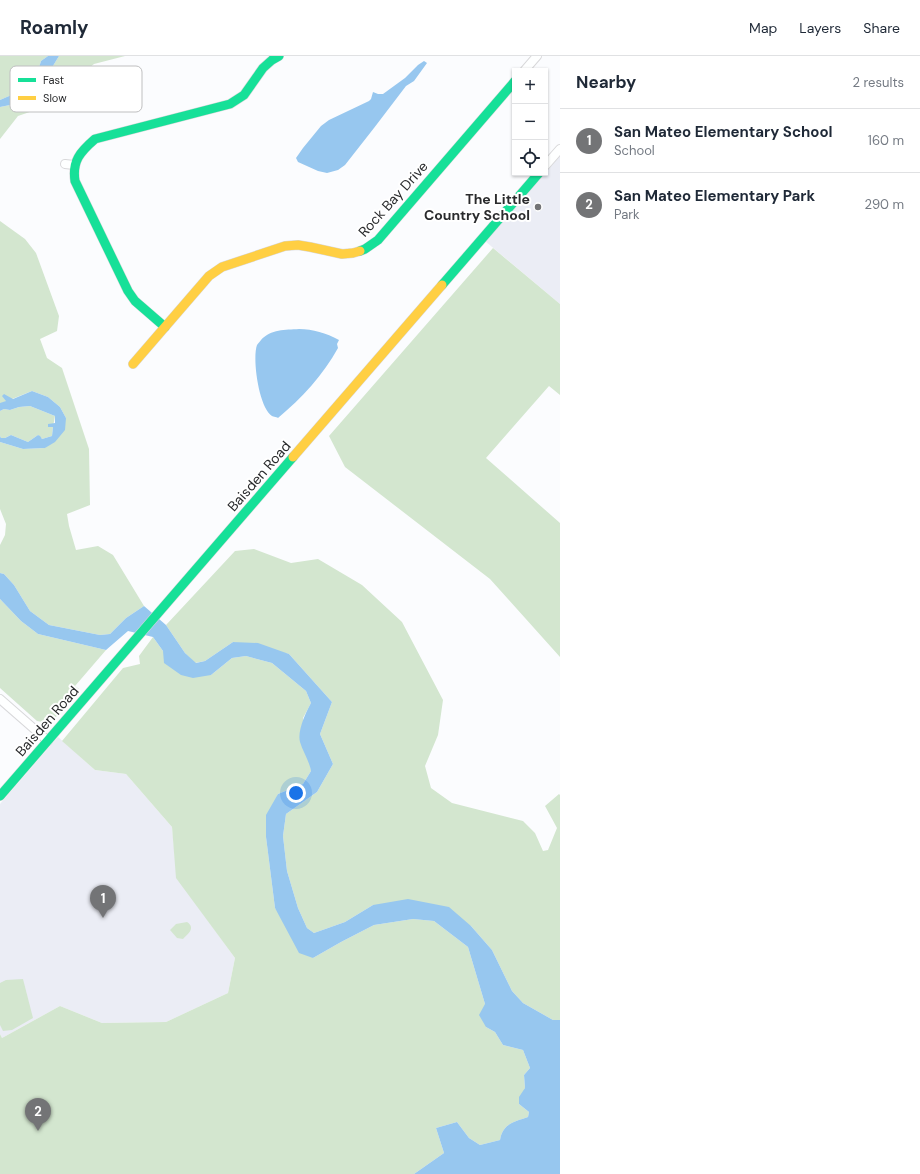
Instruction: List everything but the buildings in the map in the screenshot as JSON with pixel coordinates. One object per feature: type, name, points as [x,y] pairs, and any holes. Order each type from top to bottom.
[{"type":"street","points":[[165,327],[135,301],[128,291],[75,181],[74,174],[69,165],[86,146],[96,139],[230,104],[238,100],[246,93],[265,65],[279,56]]},
{"type":"street","points":[[527,68],[537,56]]},
{"type":"street","name":"Rock Bay Drive","points":[[133,364],[209,276],[222,267],[294,244],[337,254],[350,254],[370,247],[378,240],[512,84]]},
{"type":"street","points":[[548,163],[560,149]]},
{"type":"street","name":"Baisden Road","points":[[0,796],[536,176]]},
{"type":"street","points":[[0,699],[48,741]]},
{"type":"shaded area","name":"The Little Country School","points":[[560,156],[560,304],[485,241],[542,176],[548,176],[548,170]]},
{"type":"shaded area","points":[[58,737],[95,770],[126,774],[172,827],[177,878],[235,958],[228,993],[166,1022],[102,1023],[60,1006],[2,1038],[0,1034],[0,804]]},
{"type":"green space","points":[[0,56],[48,56],[41,61],[39,66],[10,66],[10,96],[0,100]]},
{"type":"green space","points":[[59,56],[125,56],[91,66],[53,66]]},
{"type":"green space","points":[[10,105],[10,112],[30,112],[18,116],[0,139],[0,107]]},
{"type":"green space","points":[[0,221],[25,239],[36,253],[59,316],[57,331],[40,339],[47,358],[62,368],[89,449],[90,505],[67,514],[76,550],[98,546],[113,555],[144,606],[126,618],[110,634],[100,635],[49,625],[30,611],[14,585],[4,574],[0,573],[0,545],[5,535],[6,524],[0,509],[0,442],[23,449],[45,448],[66,418],[60,407],[48,397],[32,391],[0,403]]},
{"type":"green space","points":[[493,248],[560,304],[560,395],[549,386],[486,458],[560,523],[560,657],[490,579],[345,467],[329,436]]},
{"type":"green space","points":[[30,406],[55,416],[52,436],[42,439],[38,435],[28,442],[11,435],[1,438],[0,411],[4,409],[10,410]]},
{"type":"green space","points":[[254,549],[291,563],[318,559],[362,585],[402,622],[443,700],[438,735],[425,766],[431,788],[452,803],[523,821],[535,833],[543,851],[548,850],[557,828],[545,806],[559,794],[560,795],[560,1020],[553,1020],[523,1003],[512,991],[492,950],[471,926],[373,905],[345,922],[314,933],[307,928],[298,908],[287,871],[283,836],[286,814],[317,792],[333,764],[320,734],[332,702],[289,654],[233,642],[205,661],[195,663],[185,653],[166,625],[235,551]]},
{"type":"green space","points":[[0,599],[21,621],[38,634],[106,650],[75,686],[79,689],[57,716],[48,723],[37,721],[0,688]]},
{"type":"green space","points":[[153,637],[163,651],[211,675],[232,658],[246,656],[272,663],[306,691],[311,703],[303,718],[311,771],[303,784],[278,794],[266,837],[275,908],[313,958],[374,925],[413,919],[434,921],[468,947],[485,1004],[486,1027],[495,1032],[503,1045],[523,1050],[530,1068],[524,1075],[525,1088],[519,1104],[529,1112],[528,1117],[514,1122],[506,1127],[501,1134],[500,1140],[480,1145],[469,1138],[457,1122],[436,1128],[444,1153],[414,1174],[0,1174],[0,1034],[2,1038],[60,1006],[102,1023],[166,1022],[228,993],[235,958],[176,878],[172,827],[126,774],[95,770],[62,741],[123,668],[140,664],[139,656]]},
{"type":"green space","points":[[187,922],[191,926],[190,931],[183,939],[177,938],[170,930],[176,924]]},
{"type":"green space","points":[[23,979],[33,1018],[12,1030],[3,1031],[0,1025],[0,983],[6,980]]},
{"type":"water","points":[[48,56],[59,56],[53,66],[39,66],[41,61]]},
{"type":"water","points":[[424,61],[427,63],[414,81],[406,86],[345,165],[338,170],[327,173],[318,171],[298,162],[296,158],[321,126],[329,120],[369,101],[373,92],[383,94],[405,78]]},
{"type":"water","points":[[10,96],[10,105],[0,107],[0,100]]},
{"type":"water","points":[[299,329],[324,333],[339,340],[337,344],[338,348],[326,368],[311,386],[278,418],[272,416],[267,411],[260,394],[255,361],[257,345],[265,336],[274,332]]},
{"type":"water","points":[[32,391],[48,397],[60,407],[66,418],[65,430],[55,442],[45,448],[23,449],[0,442],[0,436],[1,438],[5,438],[11,435],[28,442],[38,435],[42,439],[52,436],[53,427],[48,427],[48,424],[55,423],[55,416],[30,406],[10,410],[4,409],[0,411],[0,403],[6,401],[2,396],[4,394],[13,399]]},
{"type":"water","points":[[0,573],[4,574],[14,585],[30,611],[49,625],[100,635],[110,634],[126,618],[144,606],[166,625],[185,653],[196,663],[205,661],[233,642],[258,643],[289,654],[332,702],[320,734],[333,764],[317,792],[286,814],[283,836],[287,871],[298,908],[307,928],[314,933],[345,922],[373,905],[408,899],[449,907],[471,926],[492,950],[512,991],[523,1003],[553,1020],[560,1020],[560,1174],[414,1174],[444,1153],[436,1128],[457,1122],[469,1138],[480,1145],[500,1140],[501,1134],[506,1127],[514,1122],[528,1117],[529,1112],[519,1104],[519,1097],[525,1088],[524,1075],[530,1068],[523,1050],[503,1045],[495,1032],[486,1027],[479,1015],[485,1004],[468,947],[434,921],[413,919],[374,925],[313,958],[299,953],[275,908],[266,837],[266,815],[278,794],[303,784],[311,771],[299,738],[302,722],[311,703],[306,691],[272,663],[246,656],[232,658],[211,675],[193,678],[181,675],[164,663],[163,651],[153,637],[128,631],[106,650],[38,634],[21,621],[0,599]]},
{"type":"traffic: fast","points":[[165,327],[135,301],[128,291],[75,181],[74,174],[78,157],[95,139],[230,104],[244,95],[263,68],[279,56]]},
{"type":"traffic: fast","points":[[360,251],[378,240],[512,84]]},
{"type":"traffic: fast","points":[[442,285],[536,176]]},
{"type":"traffic: fast","points":[[0,796],[293,457]]},
{"type":"traffic: slow","points":[[133,364],[209,276],[222,267],[285,246],[298,245],[342,254],[360,251]]},
{"type":"traffic: slow","points":[[293,457],[442,285]]},
{"type":"place","name":"The Little Country School","points":[[538,207]]},
{"type":"place","name":"San Mateo Elementary School","points":[[103,918]]},
{"type":"place","name":"San Mateo Elementary Park","points":[[38,1131]]}]
